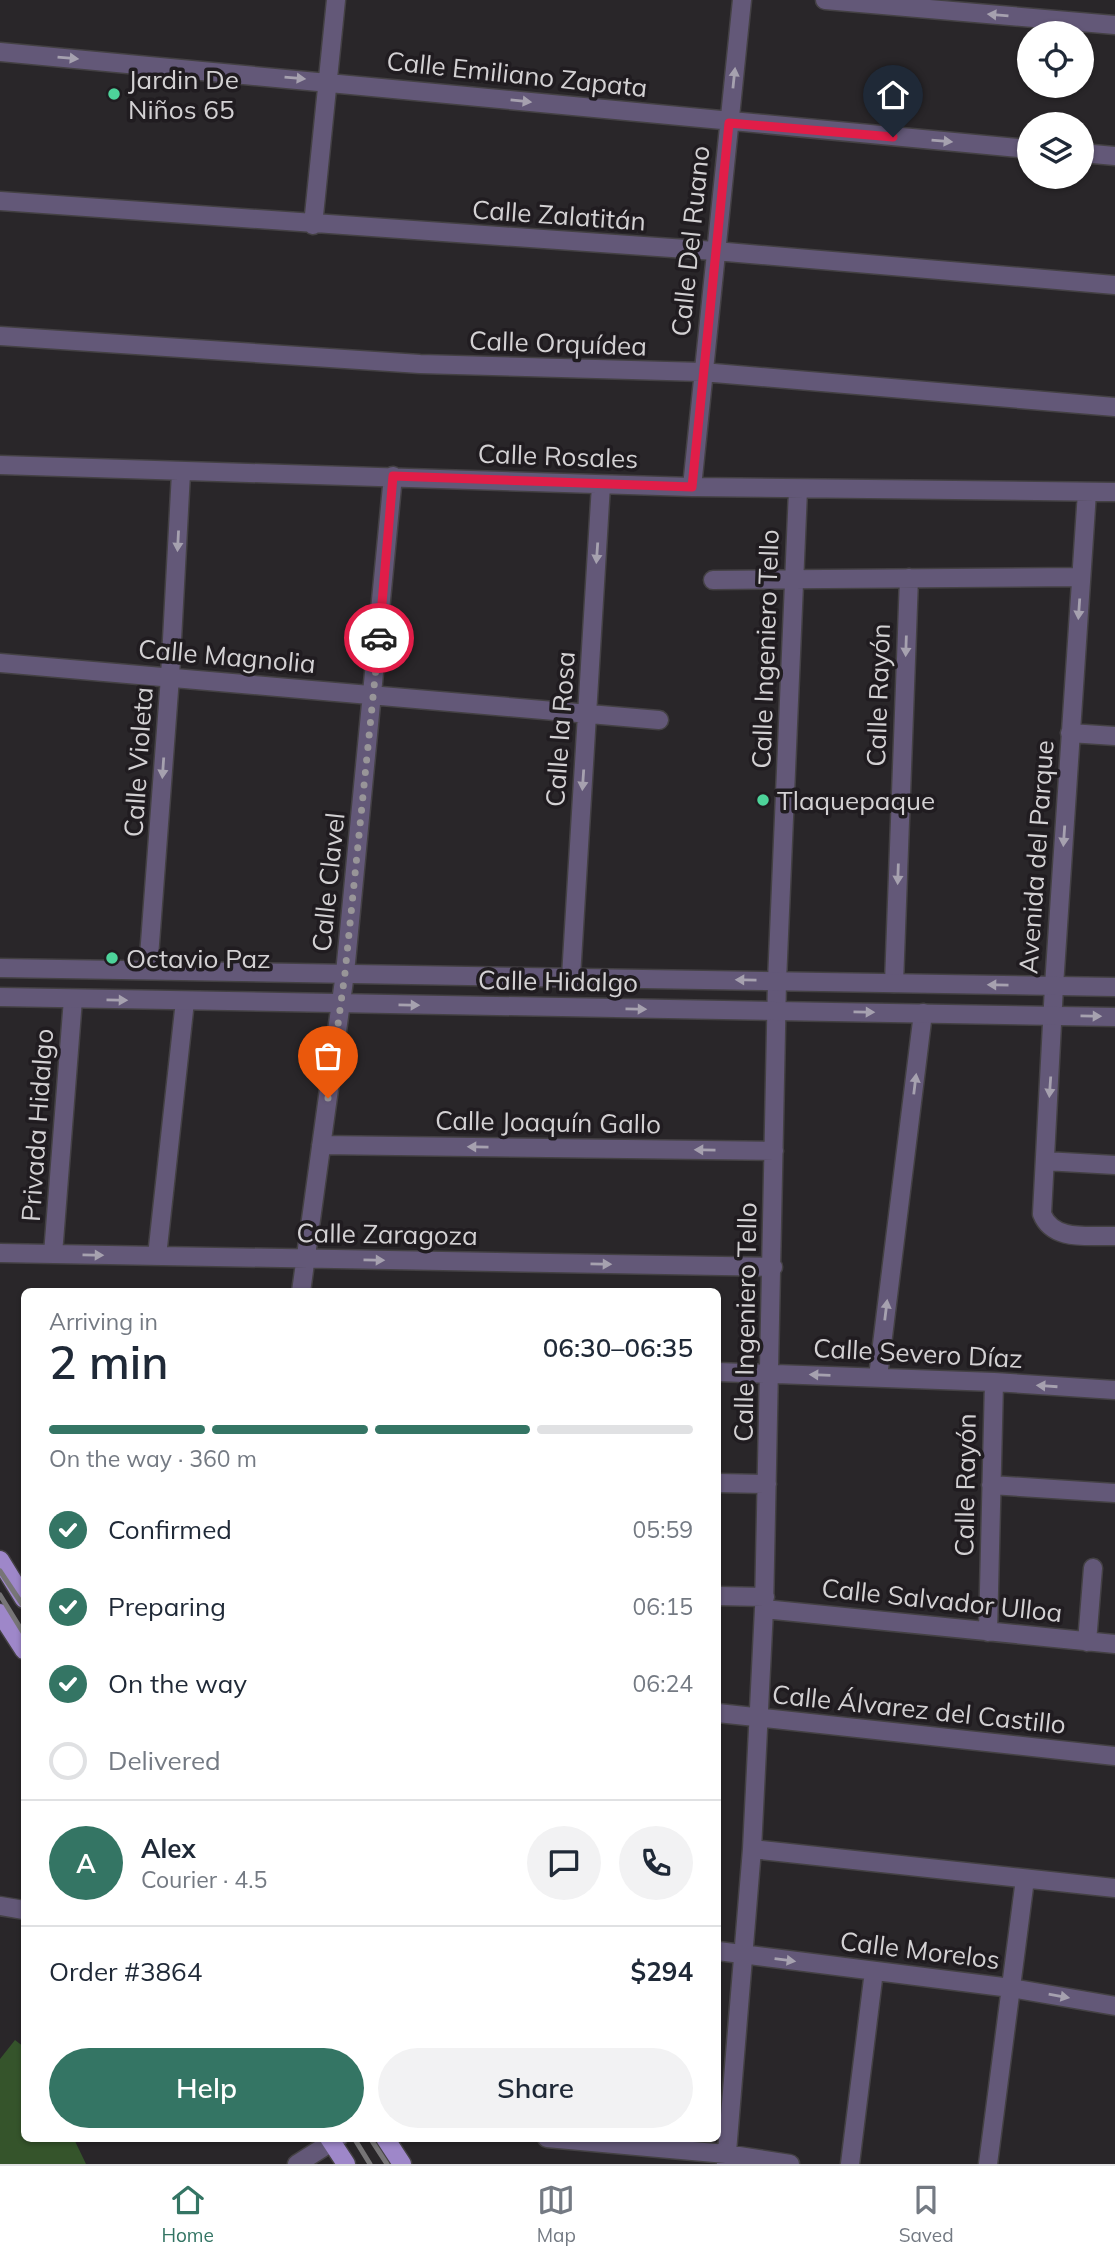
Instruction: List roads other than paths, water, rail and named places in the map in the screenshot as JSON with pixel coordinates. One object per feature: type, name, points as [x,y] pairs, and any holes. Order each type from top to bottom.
[{"type":"main road","points":[[0,1560],[21,1594]]},
{"type":"main road","points":[[0,1613],[16,1640]]},
{"type":"main road","points":[[335,2142],[346,2164]]},
{"type":"main road","points":[[388,2142],[402,2164]]},
{"type":"street","points":[[313,225],[330,81],[336,0]]},
{"type":"street","name":"Calle Del Ruano","points":[[692,487],[743,0]]},
{"type":"street","points":[[825,0],[1115,25]]},
{"type":"street","name":"Calle Emiliano Zapata","points":[[0,52],[330,81],[729,123],[1017,148]]},
{"type":"street","points":[[1094,154],[1115,156]]},
{"type":"street","name":"Calle Zalatitán","points":[[0,201],[313,225],[715,251],[1115,285]]},
{"type":"street","name":"Calle Orquídea","points":[[0,336],[433,365],[702,372],[1115,407]]},
{"type":"street","name":"Calle Rosales","points":[[0,465],[181,473],[393,476],[798,490],[1087,492],[1114,489]]},
{"type":"street","name":"Calle Violeta","points":[[148,970],[170,677],[181,473]]},
{"type":"street","name":"Calle Clavel","points":[[301,1288],[345,973],[374,695],[393,476]]},
{"type":"street","name":"Calle la Rosa","points":[[571,977],[601,485]]},
{"type":"street","name":"Calle Ingeniero Tello","points":[[726,2159],[751,1849],[764,1603],[773,1267],[776,981],[798,490]]},
{"type":"street","name":"Avenida del Parque","points":[[1087,492],[1054,986],[1042,1214],[1047,1226],[1057,1233],[1115,1236]]},
{"type":"street","points":[[713,580],[1081,577]]},
{"type":"street","name":"Calle Rayón","points":[[894,983],[908,578]]},
{"type":"street","name":"Calle Magnolia","points":[[0,663],[659,720]]},
{"type":"street","points":[[1070,733],[1115,736]]},
{"type":"street","name":"Calle Hidalgo","points":[[0,968],[1115,987]]},
{"type":"street","name":"Calle Hidalgo","points":[[0,997],[1115,1017]]},
{"type":"street","name":"Privada Hidalgo","points":[[53,1254],[73,999]]},
{"type":"street","points":[[157,1256],[185,1001]]},
{"type":"street","points":[[878,1377],[923,1013]]},
{"type":"street","name":"Calle Joaquín Gallo","points":[[321,1145],[774,1151]]},
{"type":"street","points":[[1045,1161],[1115,1164]]},
{"type":"street","name":"Calle Zaragoza","points":[[0,1253],[773,1267]]},
{"type":"street","name":"Calle Severo Díaz","points":[[721,1372],[994,1382],[1115,1390]]},
{"type":"street","name":"Calle Rayón","points":[[988,1632],[994,1382]]},
{"type":"street","points":[[721,1483],[767,1484]]},
{"type":"street","points":[[991,1485],[1115,1493]]},
{"type":"street","points":[[1087,1642],[1093,1568]]},
{"type":"street","name":"Calle Salvador Ulloa","points":[[721,1596],[988,1632],[1115,1644]]},
{"type":"street","name":"Calle Álvarez del Castillo","points":[[721,1713],[1115,1756]]},
{"type":"street","points":[[751,1849],[1115,1888]]},
{"type":"street","points":[[988,2164],[1025,1879]]},
{"type":"street","points":[[0,1906],[21,1910]]},
{"type":"street","name":"Calle Morelos","points":[[721,1951],[1011,1988],[1115,2006]]},
{"type":"street","points":[[850,2164],[874,1971]]},
{"type":"street","points":[[297,2164],[329,2142]]},
{"type":"street","points":[[602,2142],[726,2159],[790,2164]]},
{"type":"railway","points":[[0,1571],[21,1602]]},
{"type":"railway","points":[[0,1595],[21,1629]]},
{"type":"railway","points":[[356,2142],[370,2164]]},
{"type":"railway","points":[[373,2142],[387,2164]]},
{"type":"place","name":"Jardin De Niños 65","points":[[114,94]]},
{"type":"place","name":"Tlaquepaque","points":[[763,800]]},
{"type":"place","name":"Octavio Paz","points":[[112,958]]}]
